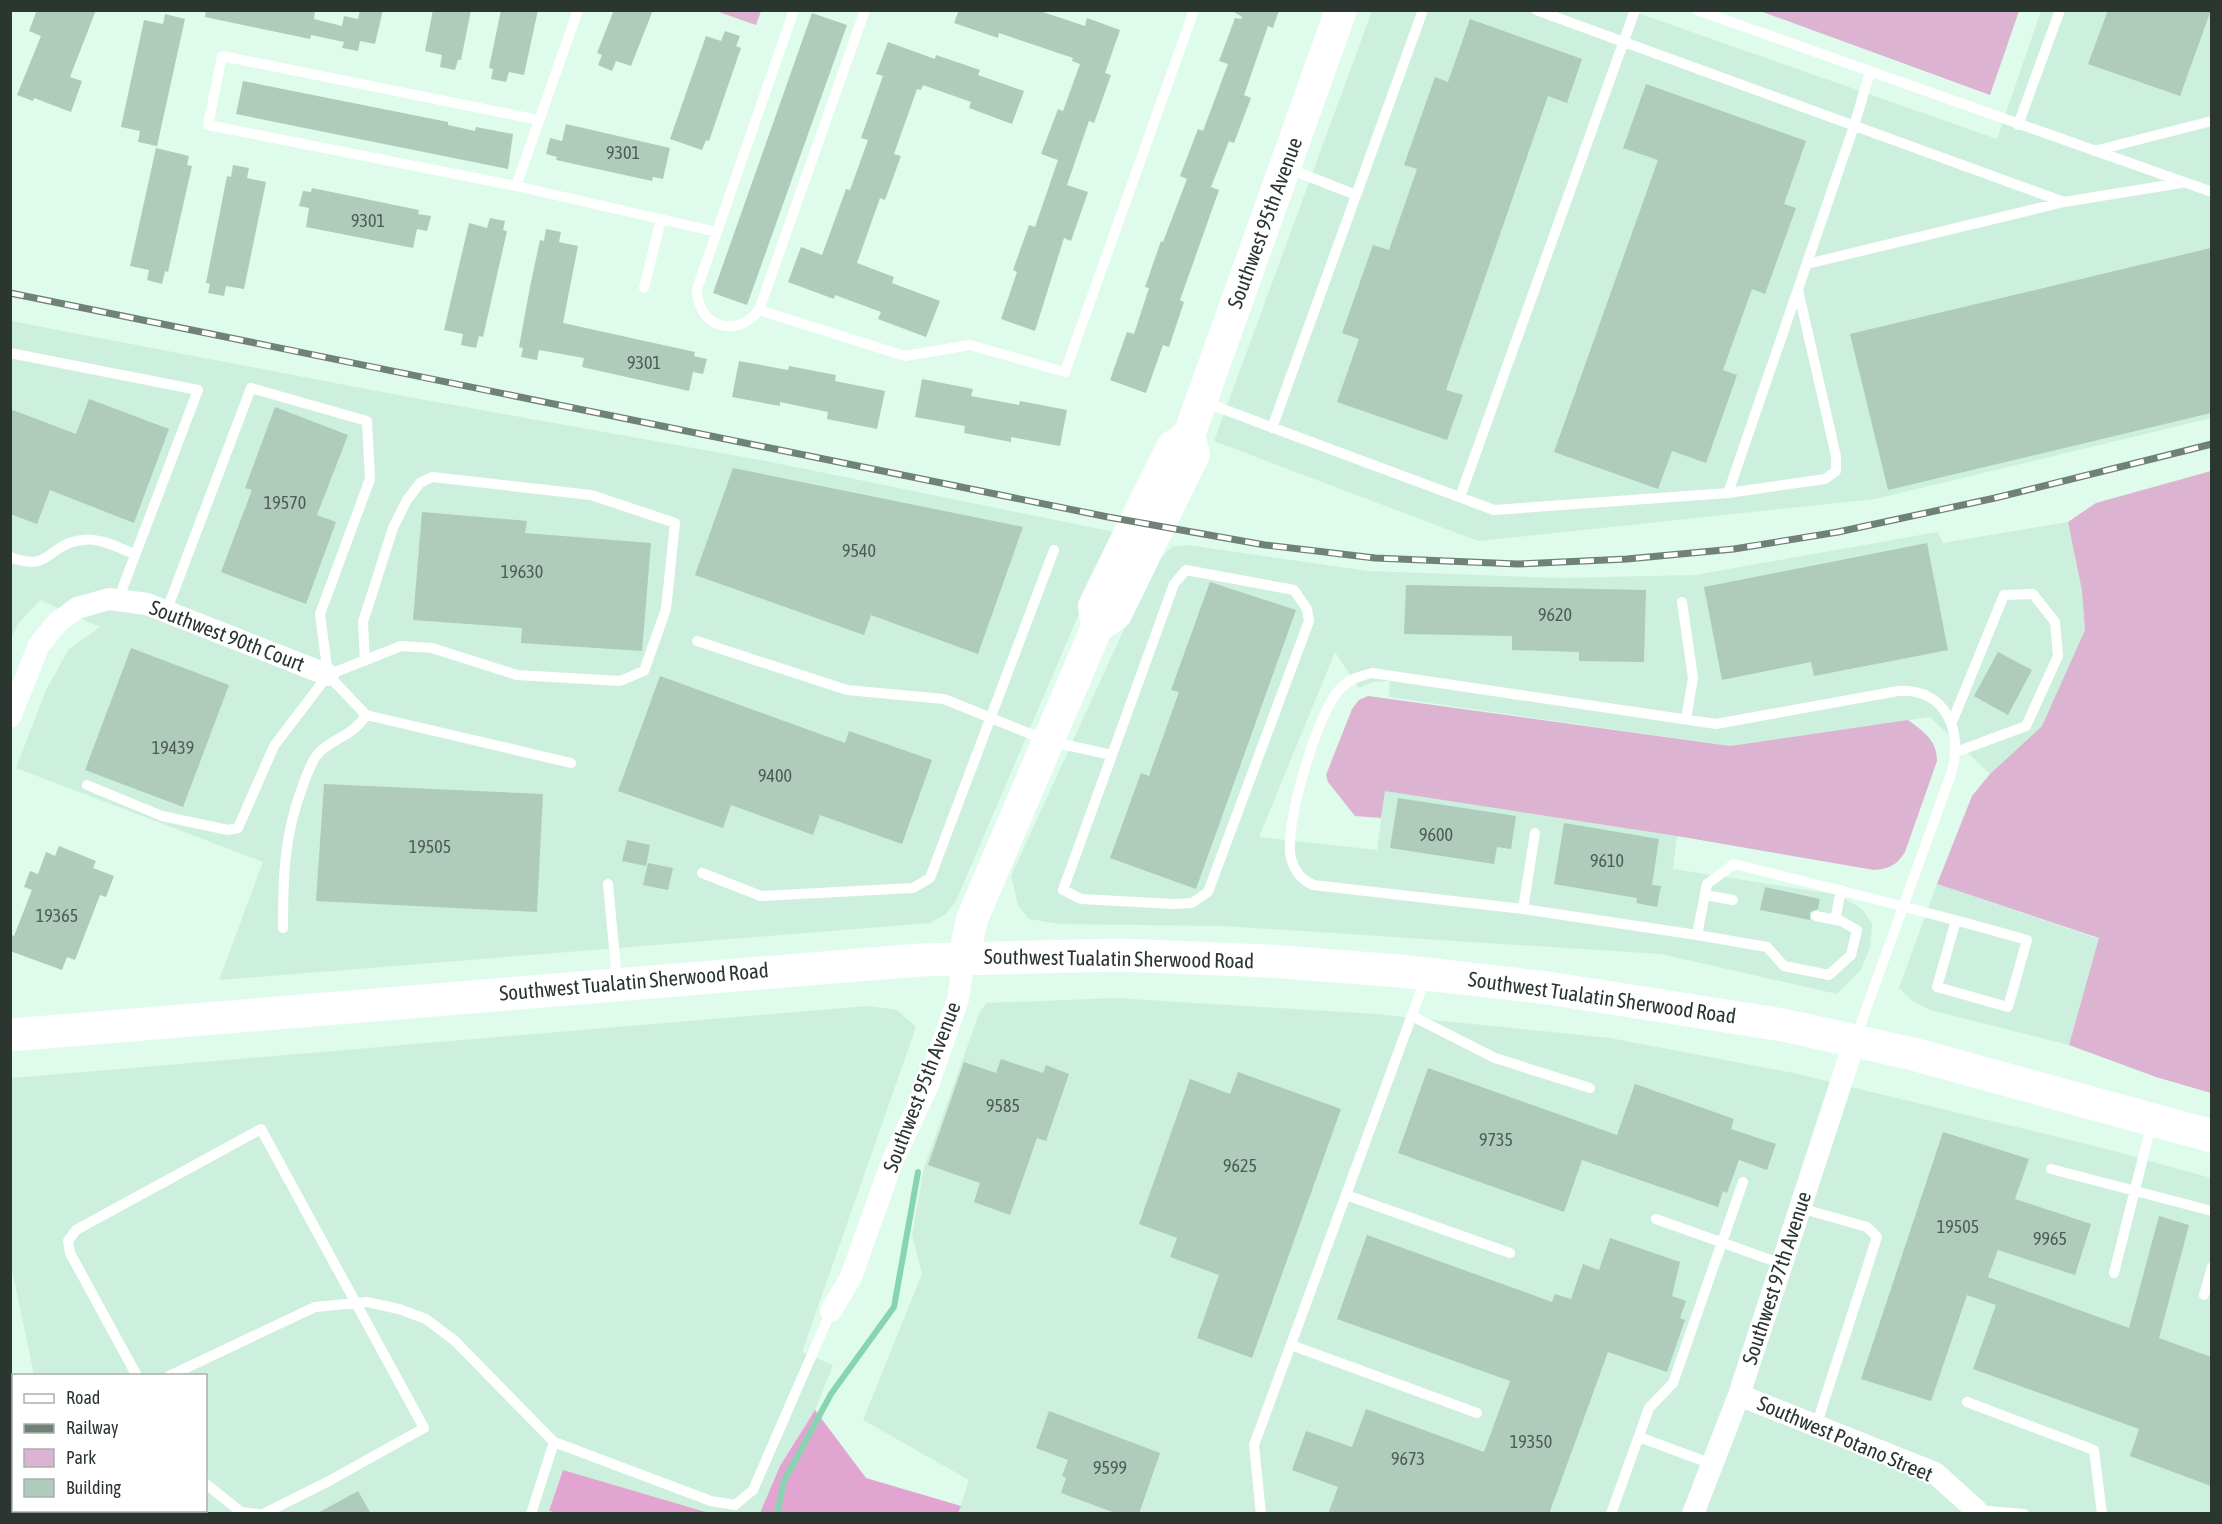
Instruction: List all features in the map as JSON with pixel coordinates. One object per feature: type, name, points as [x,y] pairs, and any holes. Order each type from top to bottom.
[{"type":"highway","name":"Southwest Tualatin Sherwood Road","points":[[10,1035],[816,966],[964,958],[1175,957],[1337,965],[1427,974],[1626,1000],[1783,1025],[1913,1054],[2211,1136]]},
{"type":"street","name":"Southwest 95th Avenue","points":[[831,1311],[851,1277],[892,1162],[928,1085],[958,999],[972,919],[1097,627],[1116,614],[1194,454],[1189,435],[1341,10]]},
{"type":"street","name":"Southwest 90th Court","points":[[10,717],[39,645],[57,623],[77,608],[110,599],[147,604],[328,675]]},
{"type":"street","name":"Southwest 97th Avenue","points":[[1693,1514],[1739,1395],[1855,1040]]},
{"type":"street","name":"Southwest Potano Street","points":[[1739,1395],[1935,1473],[1976,1512]]},
{"type":"lane","points":[[516,186],[578,10]]},
{"type":"lane","points":[[794,10],[697,289],[697,303],[707,317],[721,326],[737,326],[753,317],[759,310],[865,10]]},
{"type":"lane","points":[[759,310],[905,356],[970,345],[1065,372],[1194,10]]},
{"type":"lane","points":[[1272,428],[1423,10]]},
{"type":"lane","points":[[1536,10],[2064,202]]},
{"type":"lane","points":[[1460,497],[1635,10]]},
{"type":"lane","points":[[1697,10],[2211,192]]},
{"type":"lane","points":[[2018,125],[2060,10]]},
{"type":"lane","points":[[539,120],[222,56],[208,125],[516,186],[717,232]]},
{"type":"lane","points":[[1728,494],[1854,126],[1870,72]]},
{"type":"lane","points":[[2094,151],[2211,121]]},
{"type":"lane","points":[[1285,167],[1356,195]]},
{"type":"lane","points":[[1807,264],[2064,202],[2182,183]]},
{"type":"lane","points":[[644,288],[661,219]]},
{"type":"lane","points":[[1201,401],[1494,510],[1728,494],[1824,479],[1836,471],[1836,456],[1798,289]]},
{"type":"lane","points":[[10,353],[198,390],[118,600]]},
{"type":"lane","points":[[166,612],[251,388],[367,421],[370,479],[320,614],[328,675],[366,715],[571,763]]},
{"type":"lane","points":[[87,785],[162,816],[185,819],[228,830],[238,828],[274,746],[328,675],[364,661],[401,646],[432,648],[517,675],[620,681],[644,671],[666,609],[675,523],[591,495],[432,477],[420,483],[407,500],[393,528],[363,622],[364,661]]},
{"type":"lane","points":[[10,557],[28,564],[36,563],[61,545],[84,539],[102,542],[135,554]]},
{"type":"lane","points":[[702,873],[761,896],[913,888],[930,878],[1054,550]]},
{"type":"lane","points":[[1186,570],[1294,590],[1302,598],[1309,621],[1208,892],[1200,899],[1191,903],[1174,904],[1081,899],[1063,890],[1112,755],[1178,576],[1186,570]]},
{"type":"lane","points":[[1952,722],[2004,595],[2033,594],[2055,621],[2058,656],[2025,726],[1956,752]]},
{"type":"lane","points":[[1682,602],[1693,678],[1686,719]]},
{"type":"lane","points":[[697,641],[847,690],[944,699],[1048,741],[1112,755]]},
{"type":"lane","points":[[1816,916],[1835,920],[1857,930],[1851,955],[1829,975],[1784,966],[1767,947],[1523,909],[1313,885],[1300,879],[1291,858],[1290,838],[1296,804],[1326,708],[1338,690],[1360,676],[1385,674],[1716,724],[1912,690],[1930,697],[1942,707],[1952,722],[1956,752],[1951,774],[1855,1040]]},
{"type":"lane","points":[[283,928],[284,862],[290,819],[307,774],[318,754],[358,728],[366,715]]},
{"type":"lane","points":[[1523,909],[1535,833]]},
{"type":"lane","points":[[1697,935],[1707,884],[1734,864],[1904,905],[2027,940],[2008,1007],[1937,987],[1956,920]]},
{"type":"lane","points":[[608,884],[617,983]]},
{"type":"lane","points":[[1835,920],[1841,890]]},
{"type":"lane","points":[[1705,895],[1733,900]]},
{"type":"lane","points":[[1261,1514],[1254,1445],[1427,974]]},
{"type":"lane","points":[[1412,1016],[1495,1058],[1590,1089]]},
{"type":"lane","points":[[2114,1273],[2152,1121]]},
{"type":"lane","points":[[136,1374],[70,1253],[68,1241],[76,1230],[261,1129],[424,1428],[329,1481],[262,1514]]},
{"type":"lane","points":[[2051,1169],[2211,1211]]},
{"type":"lane","points":[[1611,1514],[1649,1408],[1673,1383],[1743,1182]]},
{"type":"lane","points":[[1346,1195],[1510,1253]]},
{"type":"lane","points":[[1800,1208],[1867,1227],[1877,1237],[1816,1426]]},
{"type":"lane","points":[[1656,1219],[1782,1264]]},
{"type":"lane","points":[[2204,1295],[2211,1267]]},
{"type":"lane","points":[[172,1374],[315,1307],[367,1302],[399,1309],[426,1319],[455,1341],[554,1442],[711,1501],[735,1505],[753,1490],[831,1311]]},
{"type":"lane","points":[[1291,1346],[1477,1413]]},
{"type":"lane","points":[[1967,1402],[2094,1450],[2102,1514]]},
{"type":"lane","points":[[1639,1437],[1712,1464]]},
{"type":"lane","points":[[531,1514],[554,1442]]},
{"type":"lane","points":[[207,1485],[241,1512],[258,1514]]},
{"type":"lane","points":[[1976,1512],[2024,1514]]},
{"type":"shaded area","points":[[1372,11],[1632,11],[1997,139],[2041,11],[2211,11],[2211,418],[1875,499],[1478,541],[1214,441]]},
{"type":"shaded area","points":[[11,321],[403,396],[766,461],[1114,532],[956,901],[946,914],[930,923],[219,980],[263,862],[16,768],[46,690],[69,649],[100,627],[40,600],[19,623],[11,638]]},
{"type":"shaded area","points":[[2068,522],[2082,591],[2085,630],[2042,726],[1990,774],[1930,717],[1730,746],[1389,697],[1390,681],[1373,682],[1359,688],[1335,652],[1259,837],[1377,850],[1385,790],[1677,836],[1673,869],[1839,895],[1862,909],[1872,924],[1870,948],[1860,971],[1837,994],[1661,954],[1222,926],[1061,924],[1029,919],[1018,905],[1011,876],[1154,564],[1172,547],[1187,545],[1368,571],[1561,578],[1695,575],[1938,532],[1943,543]]},
{"type":"shaded area","points":[[1937,884],[2099,939],[2069,1045],[1930,1010],[1914,1002],[1899,988]]},
{"type":"shaded area","points":[[1116,998],[1375,1014],[1610,1038],[1793,1073],[2099,1147],[2211,1178],[2211,1513],[958,1513],[969,1480],[863,1420],[922,1274],[912,1235],[924,1168],[980,1011],[987,1003]]},
{"type":"shaded area","points":[[868,1006],[897,1010],[916,1027],[802,1352],[833,1365],[815,1410],[780,1466],[760,1513],[709,1513],[563,1470],[549,1513],[63,1513],[207,1512],[207,1374],[34,1374],[11,1265],[12,1078]]},
{"type":"shaded area","points":[[815,1410],[866,1478],[961,1506],[958,1513],[760,1513],[780,1466]]},
{"type":"shaded area","points":[[563,1470],[709,1513],[556,1513],[549,1511]]},
{"type":"green space","points":[[2019,10],[1990,95],[1760,11]]},
{"type":"green space","points":[[716,11],[761,11],[756,25]]},
{"type":"green space","points":[[2212,471],[2211,1093],[2156,1077],[2069,1045],[2099,938],[1937,884],[1972,796],[1990,774],[2042,726],[2085,630],[2082,591],[2068,522],[2096,503]]},
{"type":"green space","points":[[1368,696],[1730,746],[1908,720],[1932,742],[1937,761],[1905,852],[1892,866],[1874,870],[1677,836],[1385,791],[1381,818],[1355,816],[1328,782],[1326,775],[1352,709],[1359,700]]},
{"type":"building","points":[[37,10],[96,10],[70,77],[82,81],[71,112],[34,98],[33,101],[17,95],[41,36],[29,31]]},
{"type":"building","points":[[206,10],[315,10],[314,19],[342,26],[344,16],[358,19],[360,10],[383,10],[375,44],[360,41],[358,51],[342,48],[344,42],[311,35],[310,39],[205,17]]},
{"type":"building","points":[[433,10],[471,10],[461,60],[458,60],[455,70],[440,67],[442,55],[425,51]]},
{"type":"building","points":[[501,10],[538,10],[524,75],[509,72],[506,82],[491,79],[493,69],[489,68]]},
{"type":"building","points":[[614,10],[653,10],[631,66],[616,61],[612,71],[598,65],[602,55],[597,53]]},
{"type":"building","points":[[959,10],[1037,10],[1085,26],[1087,18],[1120,30],[1105,73],[1111,75],[1094,123],[1089,121],[1067,185],[1088,192],[1071,241],[1064,238],[1035,331],[1001,319],[1017,272],[1013,270],[1029,225],[1035,227],[1058,160],[1041,154],[1058,109],[1063,111],[1080,64],[1072,61],[1073,58],[999,33],[998,38],[954,23]]},
{"type":"building","points":[[1231,10],[1279,10],[1273,28],[1268,26],[1244,95],[1251,98],[1234,143],[1229,141],[1211,187],[1219,190],[1180,300],[1184,302],[1169,347],[1163,345],[1146,393],[1110,380],[1127,332],[1134,334],[1149,288],[1145,287],[1187,179],[1180,176],[1198,129],[1203,131],[1228,64],[1219,61],[1235,18],[1241,19],[1242,17]]},
{"type":"building","points":[[2108,10],[2211,10],[2180,96],[2088,64]]},
{"type":"building","points":[[812,13],[847,25],[747,305],[713,293]]},
{"type":"building","points":[[165,14],[185,19],[157,146],[138,142],[140,131],[121,127],[144,20],[163,24]]},
{"type":"building","points":[[1470,19],[1582,59],[1567,103],[1548,96],[1446,390],[1463,395],[1447,440],[1337,402],[1359,339],[1342,333],[1373,245],[1389,250],[1417,169],[1404,165],[1435,77],[1448,82]]},
{"type":"building","points":[[725,31],[740,36],[736,46],[741,48],[709,141],[706,140],[702,150],[670,139],[706,36],[721,41]]},
{"type":"building","points":[[888,42],[935,59],[936,55],[980,70],[978,75],[1024,91],[1012,124],[969,108],[971,102],[923,85],[921,90],[917,89],[894,154],[901,156],[885,200],[880,198],[857,263],[894,277],[892,283],[940,301],[926,337],[878,319],[881,312],[835,295],[834,299],[788,282],[801,247],[822,255],[846,189],[850,190],[868,140],[861,138],[883,76],[876,74]]},
{"type":"building","points":[[243,81],[448,122],[448,125],[475,131],[476,127],[513,134],[508,169],[236,114]]},
{"type":"building","points":[[1646,84],[1806,141],[1784,204],[1796,208],[1765,294],[1752,289],[1723,370],[1737,375],[1706,463],[1672,451],[1658,489],[1554,452],[1658,160],[1623,148]]},
{"type":"building","points":[[566,124],[670,148],[663,179],[653,177],[652,181],[556,160],[557,157],[546,154],[550,138],[562,141]]},
{"type":"building","points":[[156,148],[189,156],[187,165],[192,166],[168,272],[165,271],[162,284],[147,280],[149,270],[130,266]]},
{"type":"building","points":[[233,165],[249,168],[247,178],[266,182],[244,289],[226,286],[224,296],[208,293],[210,284],[206,283],[227,176],[231,177]]},
{"type":"building","points":[[312,188],[419,210],[418,214],[431,216],[427,231],[417,229],[413,248],[306,227],[309,208],[299,206],[303,191],[311,192]]},
{"type":"building","points":[[490,218],[505,221],[503,230],[507,231],[483,337],[479,336],[476,348],[461,345],[463,334],[444,330],[469,223],[487,228]]},
{"type":"building","points":[[546,229],[561,232],[559,242],[578,246],[563,323],[695,352],[694,356],[707,359],[703,374],[693,372],[689,391],[582,367],[584,358],[539,350],[537,360],[521,357],[523,348],[519,347],[530,287],[540,240],[544,241]]},
{"type":"building","points":[[2211,248],[2211,413],[1888,490],[1850,334]]},
{"type":"building","points":[[739,361],[788,370],[789,366],[836,375],[835,381],[885,391],[877,429],[827,419],[828,412],[780,402],[780,406],[732,397]]},
{"type":"building","points":[[922,379],[973,389],[971,396],[1019,405],[1020,401],[1067,410],[1060,446],[1011,437],[1011,442],[964,433],[965,426],[915,417]]},
{"type":"building","points":[[89,399],[169,429],[134,523],[50,490],[37,524],[10,514],[10,409],[76,434]]},
{"type":"building","points":[[275,407],[348,435],[317,515],[336,522],[306,604],[221,572],[252,490],[245,488]]},
{"type":"building","points":[[733,468],[1023,527],[978,654],[871,615],[864,635],[695,575]]},
{"type":"building","points":[[422,512],[527,521],[525,533],[651,543],[642,651],[521,643],[522,628],[413,620]]},
{"type":"building","points":[[1927,543],[1948,650],[1814,676],[1811,662],[1722,680],[1704,587]]},
{"type":"building","points":[[1210,582],[1296,610],[1196,889],[1110,858],[1141,773],[1149,776],[1179,692],[1171,690]]},
{"type":"building","points":[[1406,585],[1646,590],[1644,662],[1579,661],[1579,652],[1512,650],[1512,636],[1404,634]]},
{"type":"building","points":[[131,648],[229,685],[183,807],[85,770]]},
{"type":"building","points":[[1998,652],[2032,670],[2008,715],[1974,696]]},
{"type":"building","points":[[660,676],[845,743],[849,731],[932,760],[902,844],[820,815],[813,835],[731,805],[723,828],[618,791]]},
{"type":"building","points":[[324,784],[543,794],[537,912],[316,901]]},
{"type":"building","points":[[1398,798],[1516,816],[1511,849],[1497,847],[1494,864],[1390,848]]},
{"type":"building","points":[[1564,823],[1659,839],[1652,885],[1661,886],[1657,907],[1636,903],[1637,898],[1554,884]]},
{"type":"building","points":[[627,840],[650,845],[646,866],[622,861]]},
{"type":"building","points":[[59,846],[96,861],[93,868],[114,876],[106,897],[100,895],[75,960],[67,957],[62,970],[10,951],[10,934],[14,936],[32,890],[24,887],[30,871],[38,874],[46,852],[55,856]]},
{"type":"building","points":[[648,863],[673,868],[668,890],[643,885]]},
{"type":"building","points":[[1765,887],[1820,899],[1818,909],[1810,912],[1810,920],[1760,910]]},
{"type":"building","points":[[1001,1059],[1043,1073],[1046,1065],[1069,1074],[1046,1141],[1037,1138],[1010,1215],[974,1202],[980,1183],[928,1165],[964,1062],[996,1073]]},
{"type":"building","points":[[1428,1068],[1617,1135],[1635,1084],[1734,1119],[1731,1129],[1776,1144],[1767,1170],[1739,1160],[1727,1193],[1723,1191],[1718,1207],[1582,1160],[1564,1212],[1398,1153]]},
{"type":"building","points":[[1238,1072],[1341,1109],[1252,1358],[1197,1338],[1219,1275],[1170,1257],[1177,1238],[1139,1224],[1190,1079],[1230,1094]]},
{"type":"building","points":[[1943,1132],[2029,1159],[2015,1199],[2091,1224],[2075,1275],[1998,1250],[1988,1277],[2129,1328],[2159,1216],[2189,1225],[2159,1338],[2211,1357],[2211,1486],[2130,1456],[2139,1429],[1973,1369],[1996,1305],[1967,1295],[1931,1401],[1861,1379]]},
{"type":"building","points":[[1367,1235],[1552,1302],[1555,1294],[1571,1299],[1583,1264],[1599,1270],[1610,1238],[1680,1262],[1672,1296],[1686,1301],[1680,1318],[1685,1320],[1667,1372],[1608,1352],[1549,1514],[1328,1514],[1338,1487],[1292,1470],[1306,1431],[1352,1447],[1366,1409],[1484,1452],[1510,1381],[1337,1319]]},
{"type":"building","points":[[1049,1411],[1160,1453],[1139,1514],[1118,1514],[1061,1493],[1066,1478],[1062,1476],[1068,1460],[1036,1448]]},
{"type":"building","points":[[358,1491],[371,1514],[316,1514]]},
{"type":"waterway","points":[[777,1514],[784,1481],[831,1394],[894,1307],[918,1172]]},
{"type":"railway","points":[[10,293],[1108,517],[1265,545],[1375,558],[1518,564],[1627,559],[1734,549],[1838,532],[1995,498],[2212,444]]}]
